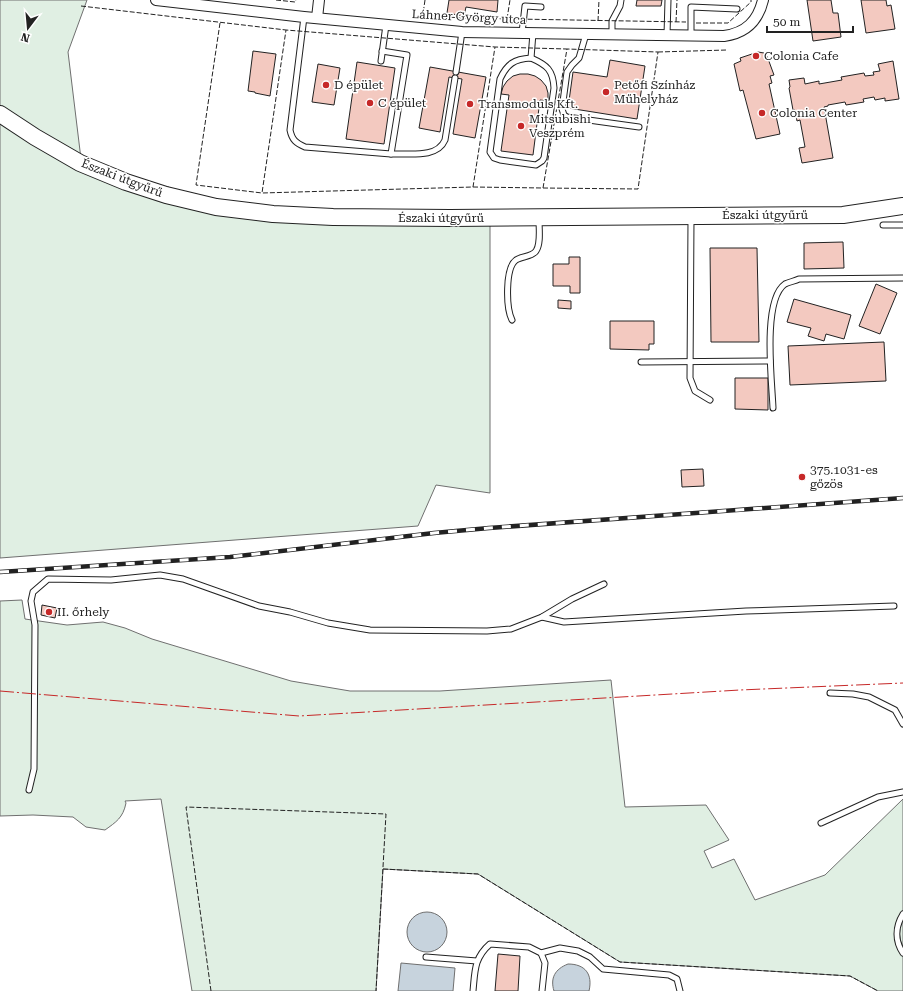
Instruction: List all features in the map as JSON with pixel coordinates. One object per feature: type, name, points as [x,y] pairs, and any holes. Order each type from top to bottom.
[{"type":"main road","name":"Északi útgyűrű","points":[[0,114],[35,137],[80,163],[126,182],[166,195],[216,207],[273,214],[333,217],[450,218],[843,215],[903,206]]},
{"type":"street","name":"Láhner György utca","points":[[156,0],[193,2],[304,17],[462,32],[691,36],[724,36],[739,33],[746,29],[756,17],[761,9],[763,0]]},
{"type":"street","points":[[317,18],[319,0]]},
{"type":"lane","points":[[612,34],[612,21],[620,6],[621,0]]},
{"type":"lane","points":[[667,35],[668,0]]},
{"type":"lane","points":[[522,33],[525,6],[541,7]]},
{"type":"lane","points":[[691,36],[691,7],[737,8]]},
{"type":"lane","points":[[304,17],[290,130],[292,139],[306,147],[391,154],[429,153],[439,149],[445,140],[455,78]]},
{"type":"lane","points":[[381,61],[386,25]]},
{"type":"lane","points":[[456,72],[462,32]]},
{"type":"lane","points":[[531,58],[533,33]]},
{"type":"lane","points":[[586,34],[579,58],[567,72],[562,109],[564,115],[566,117],[639,126]]},
{"type":"lane","points":[[382,51],[407,55],[391,154]]},
{"type":"lane","points":[[531,58],[542,63],[549,69],[553,77],[554,88],[544,158],[536,165],[500,160],[494,158],[490,152],[500,79],[504,70],[511,63],[520,59],[531,58]]},
{"type":"lane","points":[[690,216],[690,378],[696,391],[710,400]]},
{"type":"lane","points":[[512,320],[509,314],[508,284],[510,267],[516,260],[531,255],[536,251],[538,244],[539,217]]},
{"type":"lane","points":[[882,225],[903,225]]},
{"type":"lane","points":[[773,408],[769,330],[775,299],[784,284],[799,279],[903,278]]},
{"type":"lane","points":[[641,362],[770,361]]},
{"type":"lane","points":[[30,790],[34,770],[35,625],[31,601],[33,592],[48,579],[111,580],[160,575],[183,579],[259,606],[290,612],[328,623],[370,630],[511,629],[542,616],[572,599],[604,584]]},
{"type":"lane","points":[[542,616],[564,622],[746,611],[894,606]]},
{"type":"lane","points":[[830,693],[853,694],[869,697],[895,710],[903,724]]},
{"type":"lane","points":[[821,823],[878,797],[903,792]]},
{"type":"lane","points":[[903,914],[899,921],[897,933],[898,945],[903,953]]},
{"type":"lane","points":[[473,991],[477,961],[481,952],[490,944],[529,947],[541,953],[560,948],[578,951],[590,957],[603,969],[669,976],[677,979],[680,991]]},
{"type":"lane","points":[[541,953],[545,963],[542,991]]},
{"type":"lane","points":[[426,957],[477,961]]},
{"type":"green space","points":[[0,0],[87,0],[68,52],[81,159],[216,205],[490,216],[490,493],[436,485],[418,526],[0,558]]},
{"type":"green space","points":[[22,600],[25,619],[67,625],[103,622],[125,628],[152,639],[291,681],[350,691],[440,691],[611,680],[625,807],[706,805],[729,840],[704,851],[712,868],[734,859],[755,900],[825,875],[903,799],[903,991],[878,991],[850,976],[620,962],[478,874],[383,869],[376,991],[192,991],[161,799],[125,801],[125,808],[121,816],[116,822],[105,830],[86,827],[73,817],[33,815],[0,816],[0,601]]},
{"type":"shaded area","points":[[427,912],[435,914],[441,918],[445,924],[447,932],[445,940],[441,946],[435,950],[427,952],[419,950],[413,946],[409,940],[407,932],[409,924],[413,918],[419,914]]},
{"type":"shaded area","points":[[401,963],[455,968],[453,991],[398,991]]},
{"type":"shaded area","points":[[568,964],[574,964],[586,971],[590,980],[589,991],[554,991],[553,978],[555,974],[560,968]]},
{"type":"building","points":[[449,0],[498,0],[497,12],[466,7],[464,16],[447,13]]},
{"type":"building","points":[[637,0],[662,0],[661,6],[636,6]]},
{"type":"building","points":[[807,0],[831,0],[833,13],[838,13],[841,37],[813,41]]},
{"type":"building","points":[[861,0],[886,0],[887,6],[891,5],[895,29],[866,33]]},
{"type":"building","points":[[253,51],[276,54],[270,96],[248,91]]},
{"type":"building","name":"Colonia Center","points":[[758,52],[764,53],[767,56],[774,75],[770,76],[772,83],[769,84],[780,134],[756,139],[743,90],[740,91],[734,64],[741,61],[740,58]]},
{"type":"building","name":"Petőfi Színház Műhelyház","points":[[610,60],[645,66],[637,119],[568,108],[573,72],[607,77]]},
{"type":"building","points":[[893,61],[899,99],[885,101],[885,98],[875,100],[874,97],[863,99],[864,102],[846,105],[845,102],[824,107],[833,158],[802,163],[799,148],[805,147],[800,120],[797,121],[795,110],[793,110],[789,80],[804,78],[805,84],[819,81],[819,84],[842,80],[841,77],[864,73],[865,76],[874,75],[873,72],[880,71],[878,64]]},
{"type":"building","name":"C épület","points":[[357,62],[395,68],[384,144],[346,139]]},
{"type":"building","name":"D épület","points":[[318,64],[340,68],[334,105],[312,102]]},
{"type":"building","name":"Transmoduls Kft.","points":[[430,67],[486,77],[475,138],[453,134],[462,79],[449,77],[440,132],[419,128]]},
{"type":"building","name":"Mitsubishi Veszprém","points":[[520,74],[535,76],[541,80],[546,86],[548,93],[548,101],[540,100],[533,155],[501,151],[509,95],[501,94],[507,81],[513,76]]},
{"type":"building","points":[[843,242],[844,268],[804,269],[804,243]]},
{"type":"building","points":[[710,248],[757,248],[759,342],[711,342]]},
{"type":"building","points":[[569,257],[580,257],[580,293],[570,293],[570,286],[553,286],[553,264],[569,264]]},
{"type":"building","points":[[876,284],[897,293],[880,334],[859,326]]},
{"type":"building","points":[[794,299],[851,315],[844,339],[826,334],[824,341],[808,336],[811,328],[787,322]]},
{"type":"building","points":[[558,300],[571,301],[571,309],[558,308]]},
{"type":"building","points":[[610,321],[654,321],[654,344],[649,344],[649,350],[610,349]]},
{"type":"building","points":[[884,342],[886,381],[790,385],[788,346]]},
{"type":"building","points":[[735,378],[768,378],[768,410],[735,409]]},
{"type":"building","points":[[703,469],[704,486],[682,487],[681,470]]},
{"type":"building","name":"II. őrhely","points":[[42,605],[57,608],[55,618],[41,615]]},
{"type":"building","points":[[498,954],[520,956],[518,991],[495,991]]},
{"type":"railway","points":[[0,572],[230,557],[489,528],[903,498]]},
{"type":"fence","points":[[276,0],[295,2],[296,0]]},
{"type":"fence","points":[[425,0],[423,14],[459,18],[686,22]]},
{"type":"fence","points":[[507,19],[510,0]]},
{"type":"fence","points":[[598,21],[599,0]]},
{"type":"fence","points":[[676,22],[677,0]]},
{"type":"fence","points":[[696,23],[728,23],[751,2],[751,0]]},
{"type":"fence","points":[[81,6],[286,30]]},
{"type":"fence","points":[[220,23],[196,185],[262,193]]},
{"type":"fence","points":[[473,187],[543,188],[567,49],[495,47],[473,187],[262,193],[286,30],[495,47]]},
{"type":"fence","points":[[543,188],[638,189],[658,52],[567,49]]},
{"type":"fence","points":[[658,52],[727,50]]},
{"type":"fence","points":[[211,991],[186,807],[386,814],[376,991]]},
{"type":"fence","points":[[383,869],[478,874],[620,962],[850,976],[878,991]]},
{"type":"power","points":[[0,691],[299,716],[740,690],[903,683]]},
{"type":"place","name":"Colonia Cafe","points":[[756,56]]},
{"type":"place","name":"D épület","points":[[326,85]]},
{"type":"place","name":"Petőfi Színház Műhelyház","points":[[606,92]]},
{"type":"place","name":"C épület","points":[[370,103]]},
{"type":"place","name":"Transmoduls Kft.","points":[[470,104]]},
{"type":"place","name":"Colonia Center","points":[[762,113]]},
{"type":"place","name":"Mitsubishi Veszprém","points":[[521,126]]},
{"type":"place","name":"375.1031-es gőzös","points":[[802,477]]},
{"type":"place","name":"II. őrhely","points":[[49,612]]}]
